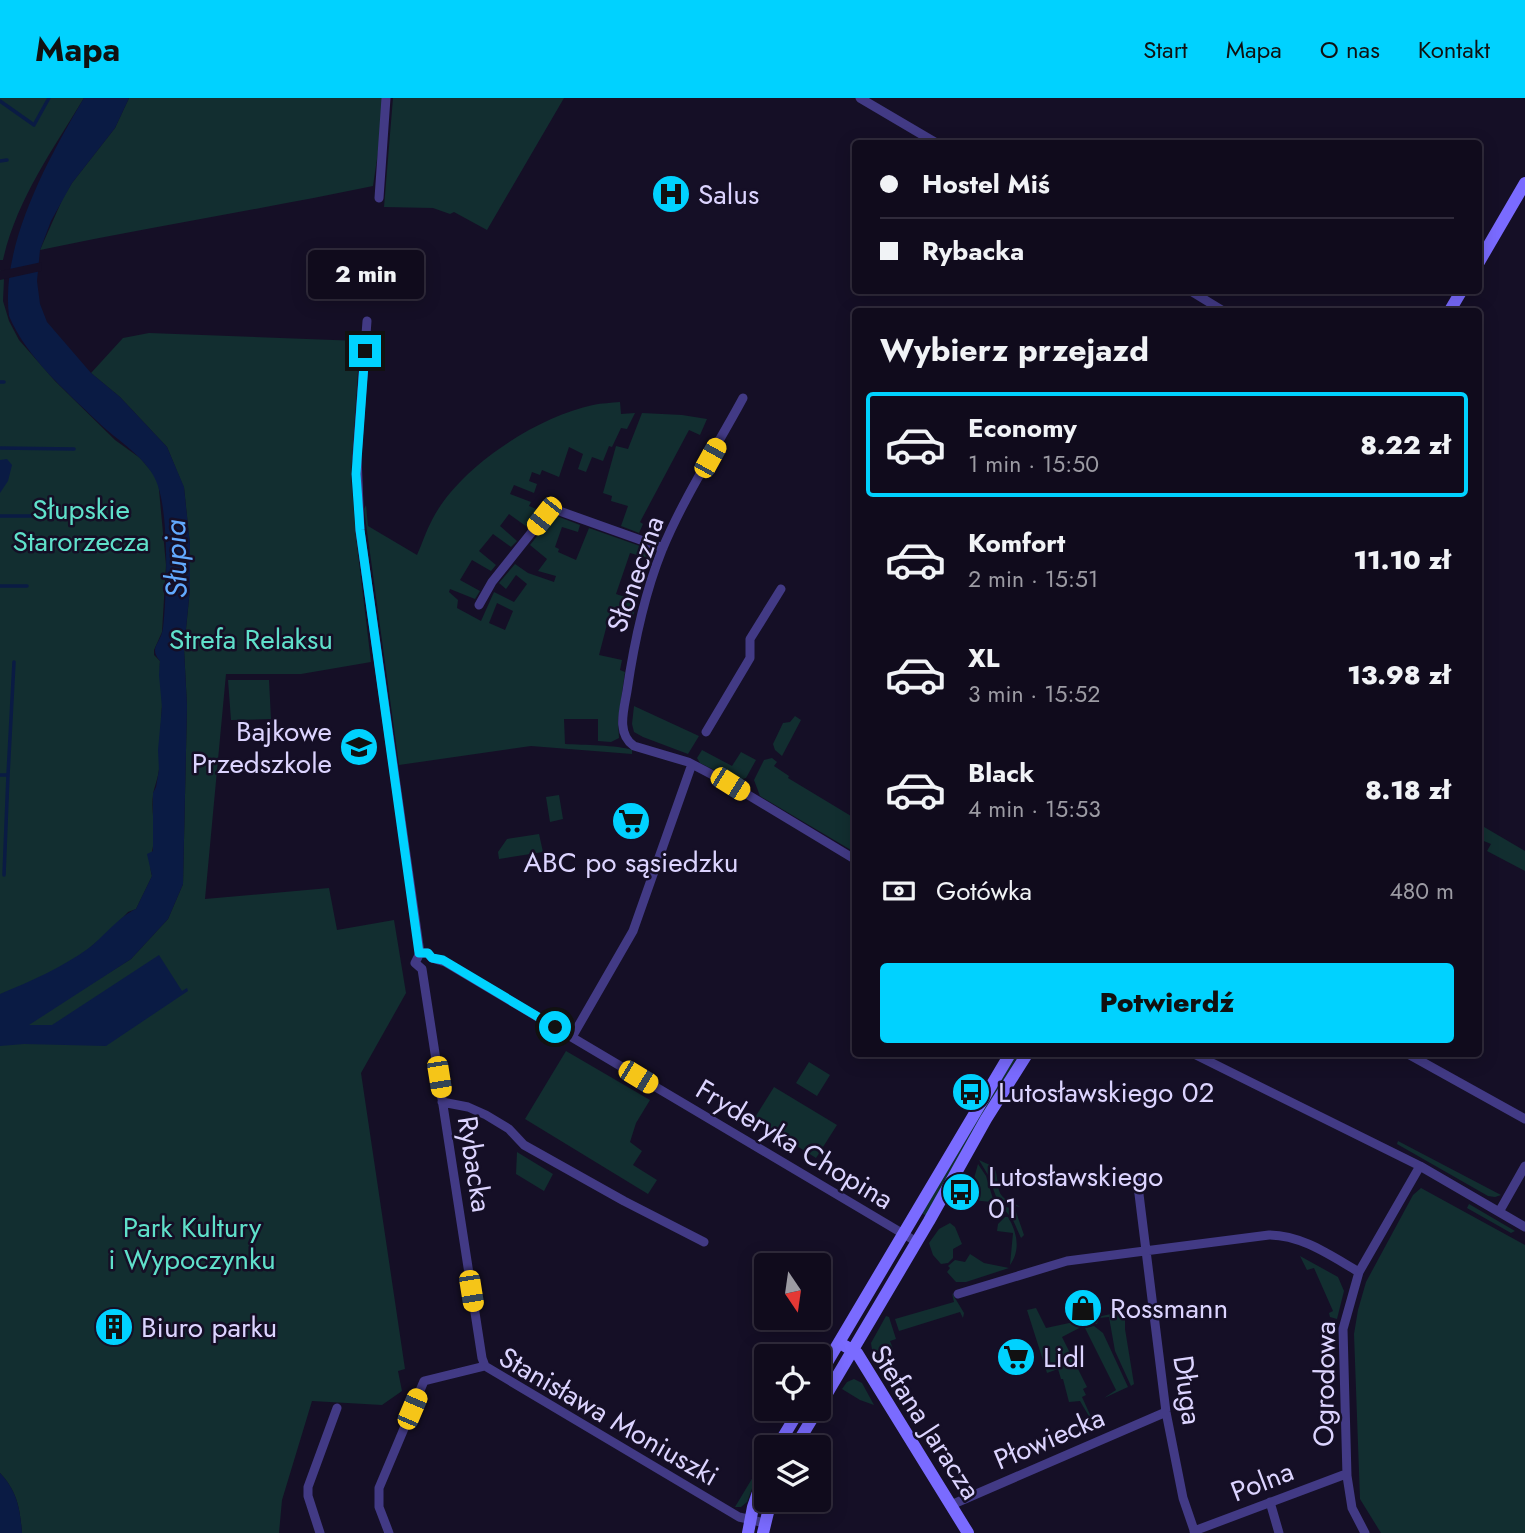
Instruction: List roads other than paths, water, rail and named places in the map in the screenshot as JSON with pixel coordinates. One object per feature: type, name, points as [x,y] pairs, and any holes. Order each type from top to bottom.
[{"type":"main road","points":[[1482,257],[1523,189]]},
{"type":"main road","points":[[831,1356],[1008,1057]]},
{"type":"main road","points":[[831,1386],[1025,1057]]},
{"type":"main road","name":"Stefana Jaracza","points":[[839,1343],[852,1351],[863,1364],[968,1533]]},
{"type":"street","points":[[379,198],[386,98]]},
{"type":"street","points":[[860,98],[931,140]]},
{"type":"street","points":[[1196,294],[1218,308]]},
{"type":"street","points":[[367,321],[357,453],[360,530],[419,953],[415,963],[422,970],[430,968],[432,958],[428,953],[419,953]]},
{"type":"street","name":"Słoneczna","points":[[692,764],[634,746],[626,738],[623,720],[644,604],[663,548],[743,398]]},
{"type":"street","points":[[479,605],[492,582],[551,508],[663,548]]},
{"type":"street","points":[[706,732],[750,658],[750,639],[781,589]]},
{"type":"street","points":[[572,1037],[633,931],[692,764],[852,858]]},
{"type":"street","name":"Fryderyka Chopina","points":[[432,958],[443,960],[917,1242]]},
{"type":"street","name":"Rybacka","points":[[422,970],[485,1366]]},
{"type":"street","points":[[1200,1057],[1420,1166],[1525,1227]]},
{"type":"street","points":[[1413,1057],[1525,1119]]},
{"type":"street","points":[[442,1102],[468,1107],[486,1115],[509,1129],[524,1145],[704,1242]]},
{"type":"street","name":"Ogrodowa","points":[[1365,1533],[1353,1507],[1346,1474],[1343,1329],[1359,1272],[1420,1166]]},
{"type":"street","points":[[1499,1212],[1525,1166]]},
{"type":"street","name":"Długa","points":[[1137,1178],[1166,1412],[1183,1498],[1194,1532]]},
{"type":"street","points":[[958,1294],[1060,1262],[1262,1236],[1286,1236],[1300,1240],[1359,1272]]},
{"type":"street","name":"Stanisława Moniuszki","points":[[389,1533],[379,1507],[379,1488],[424,1381],[485,1366],[730,1512],[749,1526],[764,1528]]},
{"type":"street","points":[[321,1532],[308,1496],[308,1487],[337,1408]]},
{"type":"street","name":"Płowiecka","points":[[951,1505],[1166,1412]]},
{"type":"street","name":"Polna","points":[[1194,1532],[1346,1474]]},
{"type":"street","points":[[1270,1502],[1279,1533]]},
{"type":"water","name":"Słupia","points":[[84,98],[129,98],[115,128],[72,183],[51,221],[40,250],[37,281],[40,304],[47,322],[91,373],[120,397],[167,447],[184,487],[190,545],[190,588],[184,649],[187,706],[183,884],[168,919],[131,959],[29,1025],[52,1025],[159,955],[182,991],[187,988],[188,991],[106,1046],[0,1046],[0,994],[57,968],[89,948],[118,921],[136,909],[152,876],[147,854],[153,851],[153,793],[159,770],[162,707],[160,661],[155,649],[163,628],[166,576],[162,500],[148,467],[36,360],[9,316],[8,289],[20,231],[43,174]]},
{"type":"water","points":[[7,459],[12,465],[8,481],[0,493],[0,460]]},
{"type":"water","points":[[0,1473],[17,1500],[22,1533],[0,1533]]},
{"type":"waterway","points":[[0,101],[34,125],[49,98]]},
{"type":"waterway","points":[[0,161],[7,160]]},
{"type":"waterway","points":[[0,448],[74,449]]},
{"type":"waterway","points":[[0,516],[76,516]]},
{"type":"waterway","points":[[0,586],[27,586]]},
{"type":"waterway","points":[[0,775],[8,775],[14,662]]},
{"type":"waterway","points":[[4,875],[8,775]]},
{"type":"place","name":"Salus","points":[[671,194]]},
{"type":"place","name":"Bajkowe Przedszkole","points":[[359,747]]},
{"type":"place","name":"ABC po sąsiedzku","points":[[631,821]]},
{"type":"place","name":"Lutosławskiego 02","points":[[971,1092]]},
{"type":"place","name":"Lutosławskiego 01","points":[[961,1192]]},
{"type":"place","name":"Rossmann","points":[[1083,1308]]},
{"type":"place","name":"Biuro parku","points":[[114,1327]]},
{"type":"place","name":"Lidl","points":[[1016,1357]]},
{"type":"park label","name":"Słupskie Starorzecza","points":[[81,525]]},
{"type":"park label","name":"Strefa Relaksu","points":[[251,639]]},
{"type":"park label","name":"Park Kultury i Wypoczynku","points":[[192,1243]]}]
